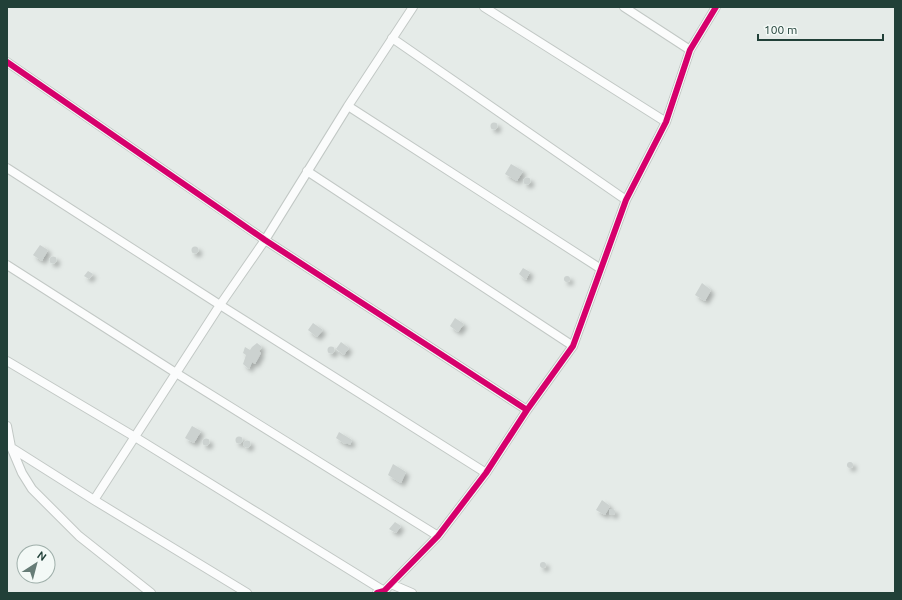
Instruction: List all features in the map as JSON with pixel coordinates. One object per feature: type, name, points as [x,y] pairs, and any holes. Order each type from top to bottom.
[{"type":"street","points":[[94,500],[220,305],[265,240],[348,106],[413,7]]},
{"type":"street","points":[[484,7],[666,122]]},
{"type":"street","points":[[624,7],[690,50]]},
{"type":"street","points":[[7,361],[135,437],[380,592],[391,584],[438,536],[486,473],[527,410],[573,346],[626,200],[666,122],[690,50],[716,7]]},
{"type":"street","points":[[392,38],[626,200]]},
{"type":"street","points":[[7,62],[265,240],[527,410]]},
{"type":"street","points":[[348,106],[600,269]]},
{"type":"street","points":[[7,168],[486,473]]},
{"type":"street","points":[[307,171],[573,346]]},
{"type":"street","points":[[7,265],[176,373],[438,536]]},
{"type":"street","points":[[7,426],[9,446],[22,473],[32,489],[79,536],[151,593]]},
{"type":"street","points":[[9,446],[94,500],[247,593]]},
{"type":"street","points":[[391,584],[412,593]]},
{"type":"building","points":[[494,123],[497,126],[494,129],[491,126]]},
{"type":"building","points":[[511,164],[523,171],[517,181],[505,174]]},
{"type":"building","points":[[527,178],[530,181],[527,184],[524,181]]},
{"type":"building","points":[[40,245],[48,250],[42,261],[33,255]]},
{"type":"building","points":[[195,247],[198,250],[195,253],[192,250]]},
{"type":"building","points":[[53,257],[56,260],[53,263],[50,260]]},
{"type":"building","points":[[523,268],[530,272],[526,280],[519,274]]},
{"type":"building","points":[[88,271],[93,274],[89,279],[84,276]]},
{"type":"building","points":[[567,276],[570,279],[567,282],[564,279]]},
{"type":"building","points":[[702,283],[711,290],[705,301],[695,295]]},
{"type":"building","points":[[455,318],[464,324],[458,332],[450,326]]},
{"type":"building","points":[[313,323],[323,330],[317,337],[308,330]]},
{"type":"building","points":[[341,342],[349,348],[344,355],[336,349]]},
{"type":"building","points":[[257,343],[262,347],[259,351],[261,353],[255,364],[252,362],[249,369],[243,364],[246,355],[243,353],[245,347],[250,350]]},
{"type":"building","points":[[331,347],[334,350],[331,353],[328,350]]},
{"type":"building","points":[[192,426],[201,431],[194,443],[185,438]]},
{"type":"building","points":[[339,432],[352,440],[350,445],[347,443],[345,444],[336,438]]},
{"type":"building","points":[[239,437],[242,440],[239,443],[236,440]]},
{"type":"building","points":[[206,439],[209,442],[206,445],[203,442]]},
{"type":"building","points":[[247,441],[250,444],[247,447],[244,444]]},
{"type":"building","points":[[850,462],[853,465],[850,468],[847,465]]},
{"type":"building","points":[[393,464],[406,472],[401,483],[388,475]]},
{"type":"building","points":[[602,500],[610,506],[605,515],[596,510]]},
{"type":"building","points":[[612,509],[615,512],[612,515],[609,512]]},
{"type":"building","points":[[395,522],[401,526],[396,533],[389,529]]},
{"type":"building","points":[[543,562],[546,565],[543,568],[540,565]]},
{"type":"cycle path","points":[[377,593],[384,591],[438,536],[486,473],[527,410],[573,346],[626,200],[666,122],[690,50],[716,7]]},
{"type":"cycle path","points":[[7,62],[265,240],[527,410]]}]
